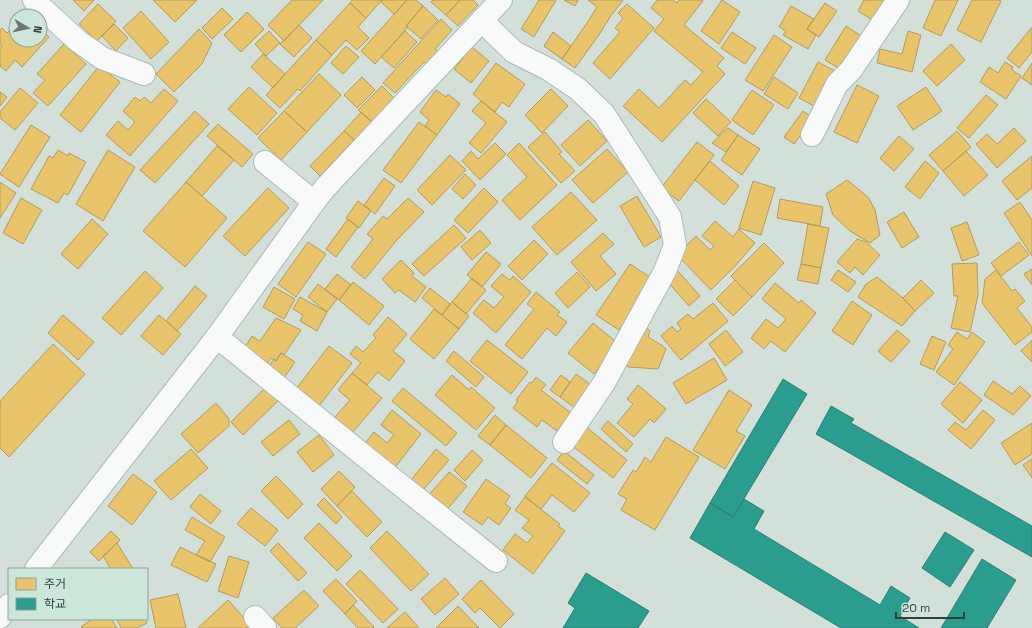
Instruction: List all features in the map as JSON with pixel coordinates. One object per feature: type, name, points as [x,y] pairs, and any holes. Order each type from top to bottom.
[{"type":"street","points":[[34,0],[78,41],[102,58],[144,74]]},
{"type":"street","points":[[37,568],[217,337],[314,202],[501,0]]},
{"type":"street","points":[[812,135],[837,84],[851,70],[898,0]]},
{"type":"street","points":[[482,20],[514,52],[548,69],[578,89],[604,114],[670,217],[675,246],[665,271],[604,383],[564,442]]},
{"type":"street","points":[[265,162],[314,202]]},
{"type":"street","points":[[217,337],[496,561]]},
{"type":"street","points":[[0,617],[8,606]]},
{"type":"building: 주거","points":[[73,0],[94,0],[84,11]]},
{"type":"building: 주거","points":[[153,0],[197,0],[175,22]]},
{"type":"building: 주거","points":[[292,0],[323,0],[284,41],[268,25]]},
{"type":"building: 주거","points":[[352,0],[382,0],[366,18],[350,3]]},
{"type":"building: 주거","points":[[382,0],[407,0],[394,14],[381,2]]},
{"type":"building: 주거","points":[[407,0],[416,0],[423,6],[406,26],[408,27],[375,64],[361,51]]},
{"type":"building: 주거","points":[[433,0],[460,0],[446,15],[431,2]]},
{"type":"building: 주거","points":[[460,0],[473,0],[478,5],[458,26],[446,15]]},
{"type":"building: 주거","points":[[539,0],[556,0],[534,37],[521,29]]},
{"type":"building: 주거","points":[[564,0],[578,0],[575,6]]},
{"type":"building: 주거","points":[[588,0],[623,0],[575,68],[562,59],[597,7]]},
{"type":"building: 주거","points":[[657,0],[673,0],[677,3],[679,0],[703,1],[684,25],[724,58],[717,66],[725,74],[662,142],[623,106],[639,89],[659,108],[685,80],[691,85],[703,72],[654,31],[664,19],[651,8]]},
{"type":"building: 주거","points":[[722,0],[740,12],[719,44],[701,31]]},
{"type":"building: 주거","points":[[864,0],[887,0],[874,21],[858,11]]},
{"type":"building: 주거","points":[[935,0],[958,0],[941,36],[923,28]]},
{"type":"building: 주거","points":[[972,0],[1001,1],[981,42],[957,30]]},
{"type":"building: 주거","points":[[350,3],[366,18],[358,27],[369,38],[357,50],[346,40],[332,55],[316,40]]},
{"type":"building: 주거","points":[[825,3],[837,11],[819,37],[807,29]]},
{"type":"building: 주거","points":[[98,4],[116,21],[97,41],[79,24]]},
{"type":"building: 주거","points":[[627,4],[654,28],[610,79],[593,63],[620,32],[615,28],[623,18],[618,13]]},
{"type":"building: 주거","points":[[423,6],[438,20],[421,39],[406,26]]},
{"type":"building: 주거","points":[[791,6],[814,19],[807,29],[816,35],[808,49],[783,35],[786,31],[779,27]]},
{"type":"building: 주거","points":[[222,8],[233,19],[212,39],[202,28]]},
{"type":"building: 주거","points":[[141,11],[169,42],[151,59],[123,28]]},
{"type":"building: 주거","points":[[247,12],[264,29],[241,52],[224,35]]},
{"type":"building: 주거","points":[[441,19],[452,30],[435,49],[438,51],[426,64],[424,62],[395,93],[383,83]]},
{"type":"building: 주거","points":[[114,24],[128,38],[116,51],[102,36]]},
{"type":"building: 주거","points":[[299,25],[312,38],[294,57],[280,44]]},
{"type":"building: 주거","points":[[846,26],[864,38],[840,69],[825,60]]},
{"type":"building: 주거","points":[[1032,27],[1032,52],[1019,68],[1007,58]]},
{"type":"building: 주거","points":[[2,28],[7,33],[8,32],[8,48],[39,48],[22,67],[15,60],[6,71],[0,66],[0,48],[2,46],[0,44],[0,30]]},
{"type":"building: 주거","points":[[199,29],[212,43],[202,64],[174,92],[156,74]]},
{"type":"building: 주거","points":[[269,31],[280,43],[266,56],[255,44]]},
{"type":"building: 주거","points":[[405,31],[417,42],[394,68],[381,57]]},
{"type":"building: 주거","points":[[908,31],[921,35],[912,72],[877,63],[880,49],[902,54]]},
{"type":"building: 주거","points":[[553,32],[571,46],[562,59],[544,46]]},
{"type":"building: 주거","points":[[732,32],[756,48],[745,64],[721,48]]},
{"type":"building: 주거","points":[[774,35],[792,47],[763,91],[745,80]]},
{"type":"building: 주거","points":[[316,40],[332,55],[300,91],[298,89],[280,108],[266,95]]},
{"type":"building: 주거","points":[[64,44],[86,64],[48,106],[33,93],[45,80],[37,74]]},
{"type":"building: 주거","points":[[951,44],[965,60],[937,86],[923,71]]},
{"type":"building: 주거","points":[[346,46],[359,57],[343,74],[331,63]]},
{"type":"building: 주거","points":[[472,47],[489,61],[471,83],[454,69]]},
{"type":"building: 주거","points":[[263,54],[285,74],[273,88],[251,67]]},
{"type":"building: 주거","points":[[818,62],[835,71],[816,107],[799,98]]},
{"type":"building: 주거","points":[[1005,62],[1013,67],[1012,70],[1021,76],[1006,99],[980,82],[989,67],[998,73]]},
{"type":"building: 주거","points":[[496,63],[525,84],[509,107],[502,102],[495,112],[473,94]]},
{"type":"building: 주거","points":[[1032,63],[1032,85],[1022,78]]},
{"type":"building: 주거","points":[[99,66],[120,82],[81,132],[60,115]]},
{"type":"building: 주거","points":[[319,74],[341,95],[307,132],[284,111]]},
{"type":"building: 주거","points":[[362,77],[375,90],[357,108],[344,95]]},
{"type":"building: 주거","points":[[774,77],[798,93],[788,109],[764,94]]},
{"type":"building: 주거","points":[[857,85],[879,96],[857,143],[834,132]]},
{"type":"building: 주거","points":[[382,86],[395,99],[372,122],[358,110]]},
{"type":"building: 주거","points":[[249,87],[277,113],[257,135],[228,109]]},
{"type":"building: 주거","points":[[926,87],[942,111],[913,130],[897,106]]},
{"type":"building: 주거","points":[[20,88],[38,103],[15,130],[0,118],[0,112]]},
{"type":"building: 주거","points":[[164,89],[178,101],[130,156],[106,135],[118,121],[128,130],[135,122],[123,111],[135,97],[140,101],[144,97],[151,103]]},
{"type":"building: 주거","points":[[551,89],[568,106],[542,133],[525,115]]},
{"type":"building: 주거","points":[[436,90],[446,97],[448,94],[460,104],[437,135],[425,126],[429,120],[420,112]]},
{"type":"building: 주거","points":[[752,90],[774,105],[753,135],[732,120]]},
{"type":"building: 주거","points":[[0,92],[7,97],[0,106]]},
{"type":"building: 주거","points":[[986,95],[998,105],[969,138],[957,128]]},
{"type":"building: 주거","points":[[706,99],[731,122],[718,136],[693,113]]},
{"type":"building: 주거","points":[[481,101],[507,122],[481,153],[469,143],[486,123],[472,111]]},
{"type":"building: 주거","points":[[195,111],[209,124],[155,183],[140,170]]},
{"type":"building: 주거","points":[[284,111],[307,132],[281,160],[258,138]]},
{"type":"building: 주거","points":[[803,111],[813,118],[794,144],[784,137]]},
{"type":"building: 주거","points":[[361,112],[372,122],[354,140],[344,131]]},
{"type":"building: 주거","points":[[588,120],[607,141],[580,166],[561,145]]},
{"type":"building: 주거","points":[[419,122],[437,135],[401,183],[383,170]]},
{"type":"building: 주거","points":[[218,124],[253,154],[242,167],[207,136]]},
{"type":"building: 주거","points":[[31,125],[50,137],[19,187],[0,174]]},
{"type":"building: 주거","points":[[728,128],[738,135],[726,152],[712,143]]},
{"type":"building: 주거","points":[[1014,128],[1026,141],[997,168],[976,144],[987,134],[997,144]]},
{"type":"building: 주거","points":[[344,131],[354,140],[320,176],[310,166]]},
{"type":"building: 주거","points":[[957,131],[971,147],[943,171],[929,155]]},
{"type":"building: 주거","points":[[545,132],[562,152],[559,154],[575,171],[561,183],[528,147]]},
{"type":"building: 주거","points":[[738,135],[760,149],[742,175],[721,160]]},
{"type":"building: 주거","points":[[899,136],[914,149],[894,171],[880,158]]},
{"type":"building: 주거","points":[[697,142],[714,155],[679,201],[661,188]]},
{"type":"building: 주거","points":[[495,143],[506,154],[480,180],[462,161],[471,151],[478,159]]},
{"type":"building: 주거","points":[[519,143],[557,185],[520,220],[502,200],[527,177],[507,155]]},
{"type":"building: 주거","points":[[217,146],[234,160],[202,196],[186,182]]},
{"type":"building: 주거","points":[[607,149],[628,172],[593,203],[572,180]]},
{"type":"building: 주거","points":[[58,150],[68,156],[69,153],[86,162],[68,195],[64,193],[58,203],[31,189],[49,156],[53,158]]},
{"type":"building: 주거","points":[[108,150],[135,167],[103,221],[76,204]]},
{"type":"building: 주거","points":[[966,151],[988,175],[964,196],[943,171]]},
{"type":"building: 주거","points":[[450,155],[466,170],[432,205],[417,190]]},
{"type":"building: 주거","points":[[1032,156],[1032,188],[1017,200],[1002,181]]},
{"type":"building: 주거","points":[[710,161],[739,186],[724,205],[695,180]]},
{"type":"building: 주거","points":[[925,161],[939,173],[920,199],[905,187]]},
{"type":"building: 주거","points":[[465,174],[476,185],[463,199],[452,189]]},
{"type":"building: 주거","points":[[384,178],[395,186],[375,214],[364,205]]},
{"type":"building: 주거","points":[[847,180],[868,197],[875,210],[880,235],[870,243],[850,231],[833,215],[826,194]]},
{"type":"building: 주거","points":[[753,181],[775,188],[761,235],[739,228]]},
{"type":"building: 주거","points":[[0,182],[16,193],[0,218]]},
{"type":"building: 주거","points":[[186,182],[227,218],[185,267],[143,231]]},
{"type":"building: 주거","points":[[268,188],[289,208],[245,256],[223,236]]},
{"type":"building: 주거","points":[[484,188],[498,202],[468,233],[454,220]]},
{"type":"building: 주거","points":[[571,192],[597,220],[557,255],[532,227]]},
{"type":"building: 주거","points":[[637,196],[661,237],[644,247],[620,206]]},
{"type":"building: 주거","points":[[21,198],[42,210],[23,244],[3,233]]},
{"type":"building: 주거","points":[[408,198],[424,212],[396,241],[365,279],[351,267],[373,239],[367,234],[383,216],[387,219]]},
{"type":"building: 주거","points":[[780,199],[823,207],[820,226],[777,218]]},
{"type":"building: 주거","points":[[358,201],[371,211],[359,228],[346,218]]},
{"type":"building: 주거","points":[[1020,202],[1032,220],[1032,256],[1004,213]]},
{"type":"building: 주거","points":[[904,212],[919,237],[902,248],[887,222]]},
{"type":"building: 주거","points":[[92,219],[108,234],[78,269],[61,254]]},
{"type":"building: 주거","points":[[348,219],[358,227],[336,257],[326,249]]},
{"type":"building: 주거","points":[[715,221],[733,237],[739,229],[755,243],[711,290],[677,255],[696,236],[710,250],[714,246],[702,236]]},
{"type":"building: 주거","points":[[967,222],[979,255],[962,261],[951,228]]},
{"type":"building: 주거","points":[[808,224],[829,228],[821,268],[801,264]]},
{"type":"building: 주거","points":[[454,225],[466,238],[424,276],[412,264]]},
{"type":"building: 주거","points":[[480,230],[491,243],[472,260],[461,247]]},
{"type":"building: 주거","points":[[603,233],[614,244],[600,256],[616,274],[596,291],[571,262]]},
{"type":"building: 주거","points":[[857,239],[866,242],[880,255],[863,275],[855,267],[850,273],[837,262]]},
{"type":"building: 주거","points":[[534,240],[548,254],[522,280],[508,266]]},
{"type":"building: 주거","points":[[308,242],[326,254],[296,297],[278,284]]},
{"type":"building: 주거","points":[[1019,242],[1029,255],[1001,276],[991,263]]},
{"type":"building: 주거","points":[[764,243],[784,263],[752,297],[731,276]]},
{"type":"building: 주거","points":[[486,252],[501,264],[482,287],[467,275]]},
{"type":"building: 주거","points":[[401,260],[414,273],[412,276],[426,287],[415,302],[399,290],[395,293],[382,279]]},
{"type":"building: 주거","points":[[977,263],[978,295],[970,332],[951,328],[958,296],[954,296],[952,264]]},
{"type":"building: 주거","points":[[630,264],[653,279],[619,330],[596,315]]},
{"type":"building: 주거","points":[[801,264],[821,268],[818,284],[797,280]]},
{"type":"building: 주거","points":[[1032,269],[1032,285],[1024,274]]},
{"type":"building: 주거","points":[[677,270],[700,296],[689,306],[666,280]]},
{"type":"building: 주거","points":[[838,270],[856,282],[848,292],[831,280]]},
{"type":"building: 주거","points":[[996,270],[1012,291],[1015,289],[1025,301],[1017,308],[1032,327],[1032,332],[1015,345],[982,303],[985,279]]},
{"type":"building: 주거","points":[[145,271],[163,288],[121,335],[102,318]]},
{"type":"building: 주거","points":[[577,272],[590,287],[568,308],[555,293]]},
{"type":"building: 주거","points":[[337,274],[351,285],[339,300],[325,289]]},
{"type":"building: 주거","points":[[502,274],[510,280],[513,276],[531,292],[496,333],[473,313],[484,300],[494,308],[504,297],[491,286]]},
{"type":"building: 주거","points":[[877,277],[903,298],[915,311],[902,326],[858,297],[866,284]]},
{"type":"building: 주거","points":[[472,278],[486,290],[466,314],[452,302]]},
{"type":"building: 주거","points":[[735,280],[752,297],[733,316],[716,299]]},
{"type":"building: 주거","points":[[921,280],[934,293],[915,311],[903,298]]},
{"type":"building: 주거","points":[[353,282],[384,306],[369,325],[339,300]]},
{"type":"building: 주거","points":[[775,283],[799,303],[801,300],[816,313],[785,352],[771,341],[764,349],[751,338],[766,319],[778,328],[786,319],[762,299]]},
{"type":"building: 주거","points":[[318,284],[337,299],[327,312],[308,297]]},
{"type":"building: 주거","points":[[195,286],[207,296],[177,331],[166,321]]},
{"type":"building: 주거","points":[[274,287],[295,299],[284,319],[263,307]]},
{"type":"building: 주거","points":[[430,288],[450,304],[442,315],[422,298]]},
{"type":"building: 주거","points":[[536,292],[560,312],[557,315],[567,322],[556,336],[547,328],[522,359],[505,345],[534,309],[527,304]]},
{"type":"building: 주거","points":[[300,297],[327,312],[317,331],[300,321],[303,315],[293,309]]},
{"type":"building: 주거","points":[[852,301],[872,315],[853,345],[832,331]]},
{"type":"building: 주거","points":[[452,302],[469,316],[459,329],[442,315]]},
{"type":"building: 주거","points":[[713,303],[728,321],[681,360],[661,336],[672,326],[677,332],[681,329],[677,323],[688,314],[693,319]]},
{"type":"building: 주거","points":[[434,309],[459,329],[434,359],[410,339]]},
{"type":"building: 주거","points":[[63,315],[94,342],[78,360],[48,333]]},
{"type":"building: 주거","points":[[159,315],[181,334],[163,355],[141,336]]},
{"type":"building: 주거","points":[[388,317],[407,334],[393,351],[405,361],[389,381],[378,372],[367,385],[352,373],[361,363],[350,354],[356,346],[363,352],[376,338],[373,335]]},
{"type":"building: 주거","points":[[276,318],[301,330],[284,355],[281,353],[276,361],[271,358],[266,366],[243,350],[252,336],[260,341]]},
{"type":"building: 주거","points":[[593,323],[615,341],[611,345],[615,348],[594,374],[568,353]]},
{"type":"building: 주거","points":[[642,323],[650,331],[648,337],[666,349],[658,369],[628,367],[624,361]]},
{"type":"building: 주거","points":[[726,330],[743,352],[725,366],[709,344]]},
{"type":"building: 주거","points":[[897,330],[910,341],[891,362],[878,351]]},
{"type":"building: 주거","points":[[957,332],[967,339],[972,332],[985,342],[954,385],[936,372],[953,349],[948,345]]},
{"type":"building: 주거","points":[[932,336],[946,342],[934,370],[920,364]]},
{"type":"building: 주거","points":[[487,340],[528,372],[511,394],[470,361]]},
{"type":"building: 주거","points":[[1032,340],[1032,362],[1021,351]]},
{"type":"building: 주거","points":[[53,344],[85,374],[9,457],[0,448],[0,401]]},
{"type":"building: 주거","points":[[329,346],[352,363],[319,406],[296,389]]},
{"type":"building: 주거","points":[[454,351],[484,377],[476,387],[446,361]]},
{"type":"building: 주거","points":[[281,353],[295,362],[282,381],[266,370],[274,359],[276,361]]},
{"type":"building: 주거","points":[[714,358],[727,380],[686,404],[673,383]]},
{"type":"building: 주거","points":[[352,373],[382,398],[352,433],[334,418],[350,400],[338,390]]},
{"type":"building: 주거","points":[[576,374],[594,387],[578,410],[560,397]]},
{"type":"building: 주거","points":[[452,375],[469,390],[471,387],[495,408],[476,430],[435,395]]},
{"type":"building: 주거","points":[[561,375],[570,382],[560,397],[550,390]]},
{"type":"building: 주거","points":[[536,377],[546,385],[541,390],[571,413],[557,431],[542,420],[537,427],[513,408],[518,401],[516,400],[530,382],[532,383]]},
{"type":"building: 주거","points":[[993,381],[1012,394],[1020,386],[1031,396],[1013,415],[984,395]]},
{"type":"building: 주거","points":[[960,382],[982,400],[963,423],[941,404]]},
{"type":"building: 주거","points":[[638,385],[666,409],[654,423],[650,419],[634,437],[617,423],[633,404],[627,399]]},
{"type":"building: 주거","points":[[265,388],[278,401],[243,435],[231,422]]},
{"type":"building: 주거","points":[[403,388],[457,433],[446,446],[392,401]]},
{"type":"building: 주거","points":[[729,390],[752,405],[736,431],[745,436],[725,469],[693,450]]},
{"type":"building: 주거","points":[[216,403],[229,419],[229,426],[198,453],[181,434]]},
{"type":"building: 주거","points":[[392,410],[421,434],[393,470],[363,446],[374,432],[387,443],[394,435],[381,425]]},
{"type":"building: 주거","points":[[983,410],[995,420],[971,449],[948,430],[955,422],[966,430]]},
{"type":"building: 주거","points":[[495,415],[506,425],[490,445],[478,436]]},
{"type":"building: 주거","points":[[289,420],[300,434],[273,456],[261,442]]},
{"type":"building: 주거","points":[[608,421],[633,444],[626,452],[601,429]]},
{"type":"building: 주거","points":[[1032,423],[1032,454],[1015,465],[1001,443]]},
{"type":"building: 주거","points":[[506,425],[547,458],[531,478],[490,445]]},
{"type":"building: 주거","points":[[585,426],[627,460],[613,478],[570,444]]},
{"type":"building: 주거","points":[[319,435],[334,455],[313,472],[297,452]]},
{"type":"building: 주거","points":[[666,437],[699,457],[655,530],[621,510],[627,499],[618,494],[633,470],[636,472],[645,457],[651,462]]},
{"type":"building: 주거","points":[[191,449],[208,468],[171,500],[154,481]]},
{"type":"building: 주거","points":[[436,449],[449,460],[423,490],[411,480]]},
{"type":"building: 주거","points":[[472,450],[483,460],[465,481],[454,470]]},
{"type":"building: 주거","points":[[564,451],[594,475],[587,484],[557,460]]},
{"type":"building: 주거","points":[[1032,459],[1032,478],[1023,465]]},
{"type":"building: 주거","points":[[552,463],[590,493],[574,512],[552,495],[541,509],[525,496]]},
{"type":"building: 주거","points":[[339,471],[355,487],[337,506],[321,489]]},
{"type":"building: 주거","points":[[449,472],[467,486],[445,512],[427,497]]},
{"type":"building: 주거","points":[[133,474],[157,492],[132,525],[108,506]]},
{"type":"building: 주거","points":[[276,476],[303,504],[288,519],[261,491]]},
{"type":"building: 주거","points":[[486,479],[510,496],[505,504],[511,508],[499,525],[488,517],[482,525],[463,512]]},
{"type":"building: 주거","points":[[352,491],[382,522],[367,537],[337,506]]},
{"type":"building: 주거","points":[[200,494],[221,511],[211,524],[190,507]]},
{"type":"building: 주거","points":[[525,497],[560,524],[558,526],[565,531],[533,574],[503,550],[515,534],[527,543],[533,536],[522,528],[529,520],[515,510]]},
{"type":"building: 주거","points":[[324,498],[342,517],[336,524],[317,505]]},
{"type":"building: 주거","points":[[251,508],[278,530],[265,546],[237,524]]},
{"type":"building: 주거","points":[[192,517],[225,537],[210,562],[196,555],[205,541],[185,530]]},
{"type":"building: 주거","points":[[319,523],[352,556],[337,571],[304,538]]},
{"type":"building: 주거","points":[[111,531],[120,540],[99,561],[90,552]]},
{"type":"building: 주거","points":[[387,531],[429,574],[411,591],[370,548]]},
{"type":"building: 주거","points":[[117,543],[132,568],[110,568],[103,556]]},
{"type":"building: 주거","points":[[278,543],[307,573],[298,581],[270,551]]},
{"type":"building: 주거","points":[[180,547],[216,564],[207,582],[171,565]]},
{"type":"building: 주거","points":[[229,556],[249,562],[238,598],[218,591]]},
{"type":"building: 주거","points":[[360,570],[398,609],[383,623],[346,584]]},
{"type":"building: 주거","points":[[445,578],[459,594],[435,615],[421,599]]},
{"type":"building: 주거","points":[[336,579],[357,601],[345,614],[323,591]]},
{"type":"building: 주거","points":[[481,580],[514,614],[500,628],[480,608],[475,613],[462,599]]},
{"type":"building: 주거","points":[[304,590],[319,606],[295,628],[282,628],[273,618]]},
{"type":"building: 주거","points":[[178,594],[186,628],[156,628],[150,600]]},
{"type":"building: 주거","points":[[228,600],[253,628],[198,628]]},
{"type":"building: 주거","points":[[353,605],[374,627],[373,628],[358,628],[345,614]]},
{"type":"building: 주거","points":[[458,606],[479,628],[436,628]]},
{"type":"building: 주거","points":[[405,612],[419,628],[387,628]]},
{"type":"building: 주거","points":[[91,620],[112,620],[117,628],[82,628],[81,627]]},
{"type":"building: 주거","points":[[117,620],[146,620],[147,623],[137,628],[121,628]]},
{"type":"building: 학교","points":[[783,379],[807,394],[733,517],[710,503]]},
{"type":"building: 학교","points":[[831,406],[854,419],[851,423],[1032,526],[1032,557],[816,434]]},
{"type":"building: 학교","points":[[744,499],[764,511],[754,529],[880,605],[891,586],[910,598],[900,616],[919,628],[841,628],[690,538],[710,503],[733,517]]},
{"type":"building: 학교","points":[[945,532],[974,550],[950,587],[922,568]]},
{"type":"building: 학교","points":[[982,559],[1016,580],[987,628],[941,628]]},
{"type":"building: 학교","points":[[586,573],[649,611],[638,628],[563,628],[575,608],[568,603]]}]
